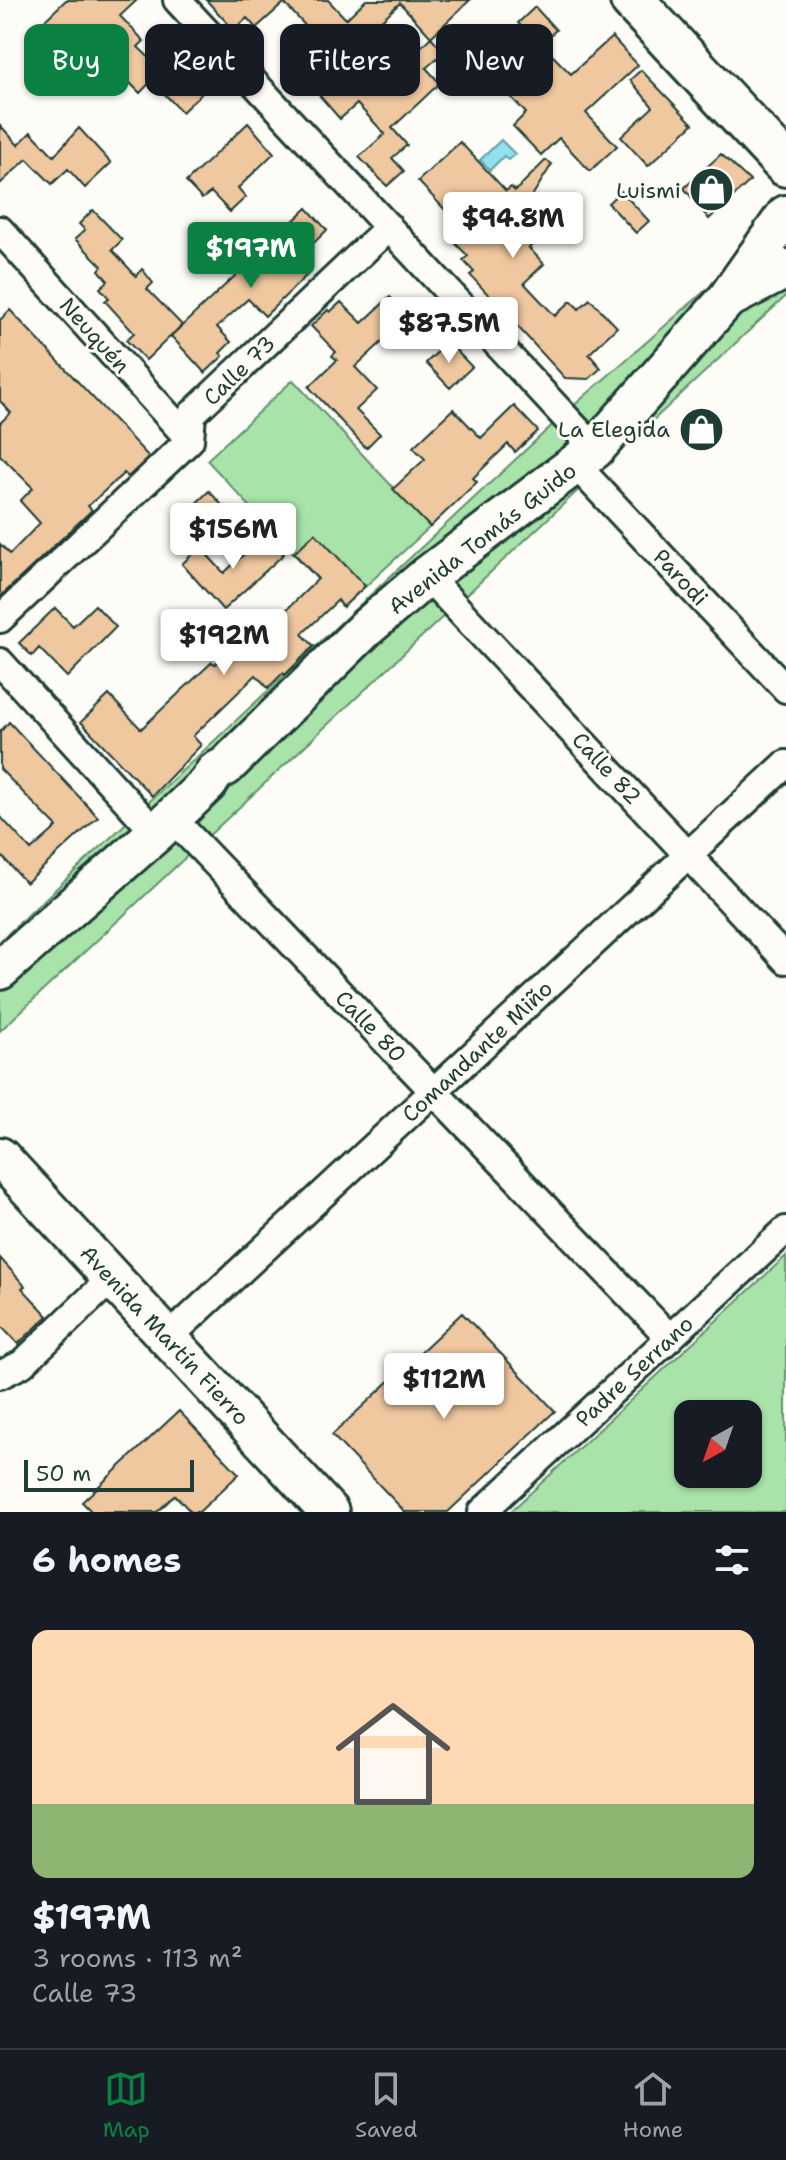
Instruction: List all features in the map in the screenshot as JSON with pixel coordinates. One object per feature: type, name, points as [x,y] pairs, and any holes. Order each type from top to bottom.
[{"type":"main road","points":[[632,0],[786,165]]},
{"type":"main road","name":"Avenida Tomás Guido","points":[[2,971],[164,825],[365,629],[427,576],[586,457],[727,299],[786,215]]},
{"type":"main road","name":"Avenida Tomás Guido","points":[[727,299],[786,269]]},
{"type":"main road","name":"Avenida Martín Fierro","points":[[0,1157],[329,1512]]},
{"type":"street","name":"Parodi","points":[[177,0],[389,227],[786,689]]},
{"type":"street","name":"Calle 73","points":[[0,619],[190,440],[192,414],[389,227]]},
{"type":"street","name":"Neuquén","points":[[0,230],[190,440]]},
{"type":"street","name":"Calle 82","points":[[427,576],[786,960]]},
{"type":"street","name":"Calle 80","points":[[0,662],[433,1091],[670,1338]]},
{"type":"street","name":"Comandante Miño","points":[[168,1338],[786,764]]},
{"type":"street","name":"Padre Serrano","points":[[482,1512],[786,1230]]},
{"type":"street","points":[[0,1375],[22,1364],[112,1278]]},
{"type":"green space","points":[[786,210],[786,296],[0,1031],[0,941],[563,415],[738,262]]},
{"type":"green space","points":[[293,380],[430,527],[343,607],[207,460]]},
{"type":"green space","points":[[786,1256],[786,1512],[510,1512]]},
{"type":"water","points":[[501,140],[515,154],[508,160],[504,156],[490,170],[480,160]]},
{"type":"building","points":[[66,0],[137,0],[120,16],[128,24],[47,24],[44,21]]},
{"type":"building","points":[[206,0],[328,0],[346,19],[366,0],[470,0],[445,24],[436,24],[436,32],[431,37],[400,3],[377,24],[304,24],[284,3],[260,24],[252,24],[247,18],[240,24],[228,24]]},
{"type":"building","points":[[535,7],[551,24],[519,24]]},
{"type":"building","points":[[129,25],[144,41],[138,47],[145,54],[145,88],[140,93],[129,82]]},
{"type":"building","points":[[431,37],[436,43],[436,59],[426,68],[436,79],[436,87],[392,128],[407,145],[392,158],[404,171],[387,186],[359,157],[385,134],[357,104],[340,119],[320,96],[420,96],[420,48]]},
{"type":"building","points":[[612,37],[638,65],[586,113],[617,146],[590,171],[559,138],[541,155],[513,126],[526,113],[510,96],[553,96],[553,56],[571,74]]},
{"type":"building","points":[[641,70],[693,124],[648,166],[621,137],[653,107],[630,80]]},
{"type":"building","points":[[167,96],[199,96],[182,112]]},
{"type":"building","points":[[248,123],[274,153],[238,188],[246,197],[230,212],[211,192],[202,199],[186,182]]},
{"type":"building","points":[[0,125],[18,145],[31,132],[54,156],[79,128],[111,163],[85,188],[68,169],[52,184],[27,159],[0,184]]},
{"type":"building","points":[[460,142],[506,191],[511,187],[515,191],[546,160],[552,164],[527,204],[535,213],[520,228],[534,243],[529,248],[544,264],[524,283],[555,316],[571,301],[579,309],[590,299],[617,327],[589,354],[601,368],[589,379],[565,378],[470,275],[474,272],[463,260],[468,256],[453,241],[464,230],[418,181]]},
{"type":"building","name":"Luismi","points":[[721,154],[750,181],[709,219],[684,188]]},
{"type":"building","points":[[621,191],[649,221],[636,233],[608,203]]},
{"type":"building","points":[[307,208],[327,230],[297,259],[310,272],[265,316],[248,299],[217,327],[231,342],[220,353],[223,356],[205,373],[171,336]]},
{"type":"building","points":[[93,210],[122,240],[112,250],[136,276],[142,269],[153,283],[147,289],[182,325],[146,360],[126,340],[134,333],[105,301],[109,298],[100,288],[108,281],[99,270],[102,266],[75,239],[85,230],[79,224]]},
{"type":"building","points":[[390,297],[409,317],[355,367],[377,390],[356,410],[380,434],[366,448],[309,387],[337,360],[332,356],[336,352],[311,326],[341,302],[362,323]]},
{"type":"building","points":[[10,310],[149,457],[128,477],[124,473],[88,506],[92,510],[0,597],[0,544],[10,554],[40,523],[20,501],[33,488],[0,455],[0,423],[11,413],[0,401],[0,320]]},
{"type":"building","points":[[448,342],[472,367],[450,388],[426,363]]},
{"type":"building","points":[[514,406],[538,431],[515,452],[508,444],[473,478],[477,482],[430,527],[393,489],[425,459],[413,447],[453,409],[481,438]]},
{"type":"building","points":[[209,491],[232,516],[211,535],[188,511]]},
{"type":"building","points":[[315,533],[365,586],[343,607],[338,600],[302,634],[314,646],[285,675],[283,673],[268,688],[256,675],[193,736],[201,745],[152,796],[81,722],[109,695],[141,729],[212,662],[215,664],[270,614],[276,620],[318,579],[294,553]]},
{"type":"building","points":[[265,534],[284,554],[223,610],[182,564],[200,547],[224,573]]},
{"type":"building","points":[[95,605],[116,627],[67,677],[39,648],[32,656],[19,643],[55,608],[73,626]]},
{"type":"building","points":[[9,722],[98,817],[26,883],[0,854],[0,816],[31,850],[57,827],[0,769],[0,732]]},
{"type":"building","points":[[0,1258],[48,1316],[18,1344],[0,1325]]},
{"type":"building","points":[[462,1313],[555,1411],[448,1512],[405,1512],[332,1435]]},
{"type":"building","points":[[179,1411],[239,1474],[199,1512],[191,1512],[175,1495],[157,1512],[92,1512],[82,1502]]},
{"type":"place","name":"Luismi","points":[[712,190]]},
{"type":"place","name":"La Elegida","points":[[701,429]]}]
